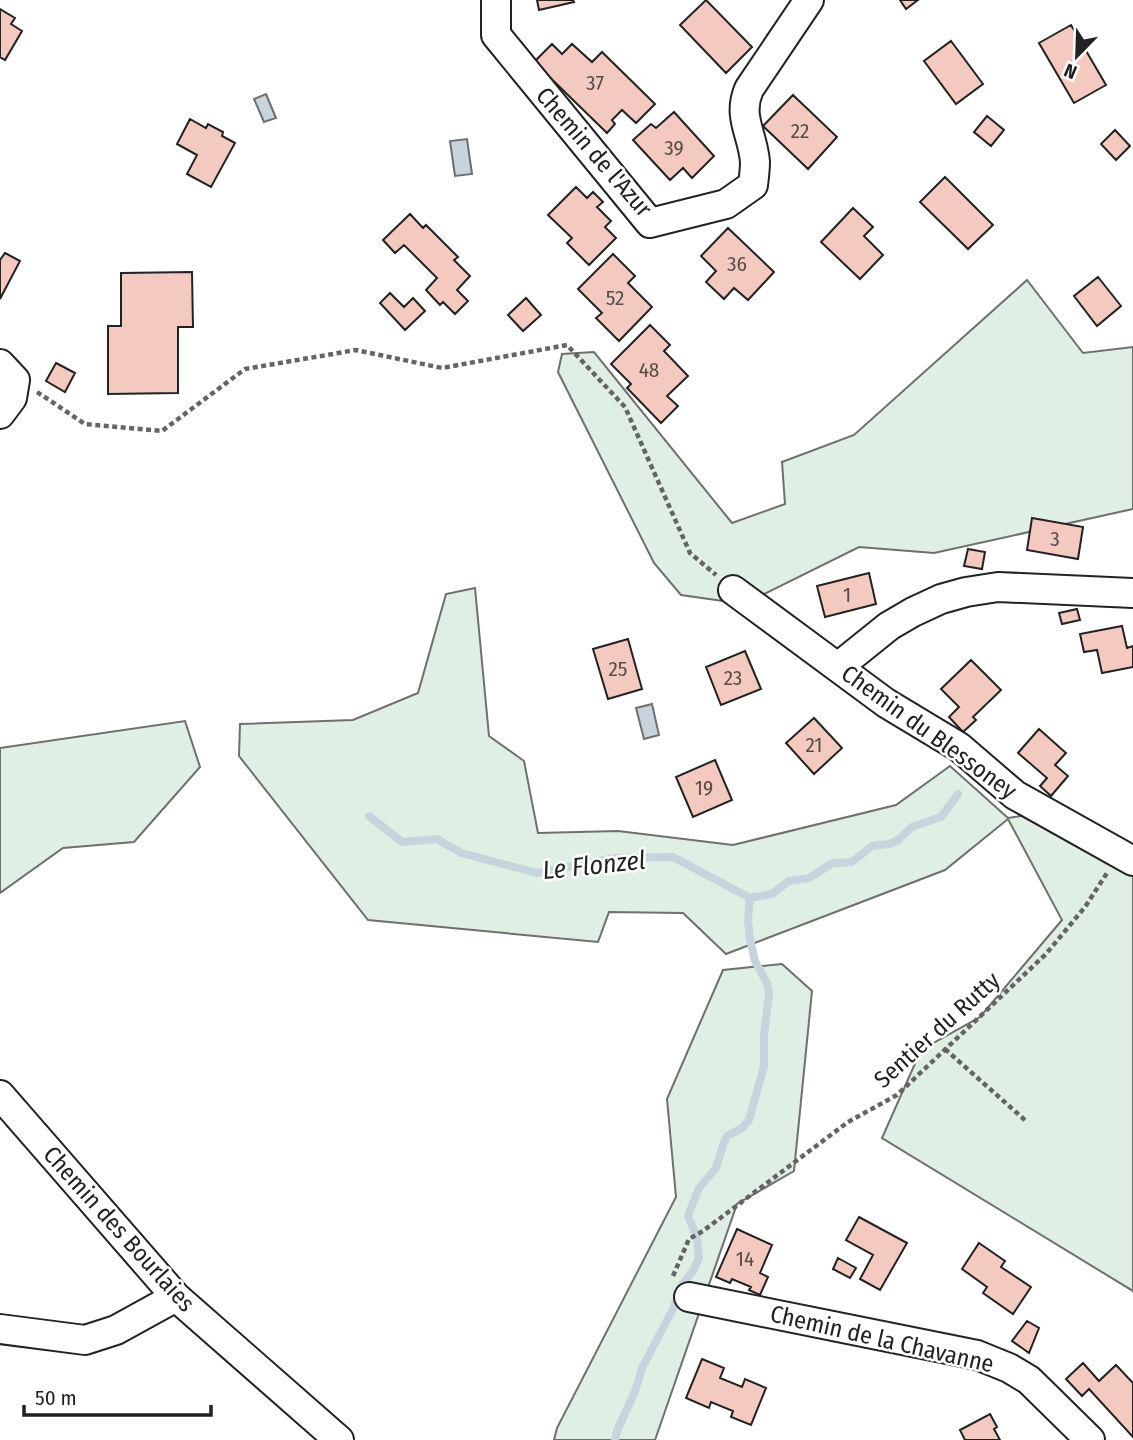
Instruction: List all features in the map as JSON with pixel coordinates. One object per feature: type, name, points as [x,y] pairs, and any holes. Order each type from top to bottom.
[{"type":"street","name":"Chemin de l'Azur","points":[[496,0],[496,35],[650,223],[726,204],[753,185],[755,162],[744,117],[744,101],[749,89],[809,0]]},
{"type":"street","points":[[0,414],[12,398],[7,372]]},
{"type":"street","points":[[838,667],[889,626],[913,611],[941,599],[998,587],[1133,593]]},
{"type":"street","name":"Chemin du Blessoney","points":[[733,590],[887,703],[959,747],[1016,795],[1126,857]]},
{"type":"street","name":"Chemin des Bourlaies","points":[[0,1095],[176,1297],[339,1440]]},
{"type":"street","name":"Chemin de la Chavanne","points":[[680,1289],[977,1355],[1009,1368],[1029,1380],[1090,1440]]},
{"type":"street","points":[[0,1329],[85,1340],[116,1330],[176,1297]]},
{"type":"path","points":[[7,372],[85,424],[162,430],[245,369],[356,350],[442,368],[566,345],[625,407],[690,553],[733,590]]},
{"type":"path","name":"Sentier du Rutty","points":[[680,1289],[689,1239],[849,1122],[897,1095],[1046,954],[1126,857]]},
{"type":"path","points":[[945,1049],[1027,1121]]},
{"type":"green space","points":[[1027,280],[1083,353],[1133,347],[1133,509],[934,553],[859,547],[744,604],[681,595],[654,563],[558,372],[562,354],[594,352],[732,523],[785,504],[782,462],[854,435]]},
{"type":"green space","points":[[475,588],[489,736],[524,761],[538,833],[618,831],[733,845],[896,805],[950,766],[1008,818],[1054,811],[1133,873],[1133,1291],[882,1138],[921,1050],[980,1017],[1062,920],[1008,819],[945,870],[726,954],[683,913],[609,912],[598,942],[368,920],[239,756],[240,724],[353,720],[418,693],[446,594]]},
{"type":"green space","points":[[185,721],[200,767],[134,842],[63,848],[0,893],[0,748]]},
{"type":"green space","points":[[782,964],[812,991],[794,1171],[737,1204],[655,1440],[554,1440],[557,1428],[676,1197],[667,1099],[723,970]]},
{"type":"shaded area","points":[[266,94],[276,118],[264,122],[254,99]]},
{"type":"shaded area","points":[[467,139],[472,174],[455,176],[450,141]]},
{"type":"shaded area","points":[[652,704],[659,735],[644,739],[636,708]]},
{"type":"building","points":[[537,0],[573,0],[574,2],[539,10]]},
{"type":"building","points":[[706,0],[752,47],[726,73],[680,25]]},
{"type":"building","points":[[900,0],[918,0],[906,9]]},
{"type":"building","points":[[0,9],[15,18],[11,24],[22,31],[5,60],[0,57]]},
{"type":"building","points":[[1071,25],[1106,85],[1074,103],[1039,43]]},
{"type":"building","points":[[951,41],[983,84],[956,104],[924,61]]},
{"type":"building","points":[[552,44],[562,54],[572,44],[592,62],[602,52],[655,104],[636,123],[622,110],[612,120],[615,124],[607,133],[534,62]]},
{"type":"building","points":[[793,95],[837,137],[808,169],[763,126]]},
{"type":"building","points":[[674,112],[714,156],[692,178],[683,168],[670,180],[633,140],[651,124],[656,128]]},
{"type":"building","points":[[987,116],[1004,130],[991,146],[974,132]]},
{"type":"building","points":[[190,119],[206,128],[208,124],[223,132],[222,136],[235,143],[211,187],[187,174],[197,155],[177,144]]},
{"type":"building","points":[[1115,130],[1130,146],[1116,160],[1101,144]]},
{"type":"building","points":[[945,177],[993,225],[968,249],[920,202]]},
{"type":"building","points":[[576,187],[587,198],[593,192],[603,202],[597,207],[611,221],[605,227],[616,238],[589,265],[567,243],[572,238],[548,215]]},
{"type":"building","points":[[853,208],[873,227],[864,236],[883,255],[860,279],[821,242]]},
{"type":"building","points":[[410,214],[423,228],[426,225],[458,257],[454,260],[470,276],[457,290],[468,301],[455,314],[443,302],[440,305],[426,290],[437,278],[404,245],[395,253],[383,240]]},
{"type":"building","points":[[728,228],[774,272],[748,300],[734,288],[724,299],[706,282],[716,271],[701,256]]},
{"type":"building","points":[[5,253],[20,261],[0,299],[0,260]]},
{"type":"building","points":[[613,254],[635,276],[628,283],[652,307],[619,341],[596,318],[602,313],[578,289]]},
{"type":"building","points":[[192,272],[193,327],[178,327],[178,393],[108,394],[108,326],[121,326],[121,273]]},
{"type":"building","points":[[1098,277],[1121,306],[1097,326],[1074,296]]},
{"type":"building","points":[[390,293],[404,307],[413,298],[425,311],[405,330],[380,303]]},
{"type":"building","points":[[526,298],[541,315],[523,331],[508,315]]},
{"type":"building","points":[[650,325],[670,345],[664,351],[688,376],[667,396],[678,406],[661,423],[627,388],[631,384],[611,364]]},
{"type":"building","points":[[56,363],[75,373],[65,392],[46,381]]},
{"type":"building","points":[[1032,518],[1083,527],[1078,559],[1027,550]]},
{"type":"building","points":[[968,549],[985,552],[982,569],[964,566]]},
{"type":"building","points":[[869,573],[876,604],[825,617],[817,586]]},
{"type":"building","points":[[1077,609],[1080,620],[1062,624],[1059,613]]},
{"type":"building","points":[[1122,626],[1127,648],[1133,646],[1133,667],[1102,673],[1097,650],[1084,652],[1080,634]]},
{"type":"building","points":[[628,639],[642,689],[608,699],[593,649]]},
{"type":"building","points":[[745,651],[761,689],[721,705],[706,667]]},
{"type":"building","points":[[971,660],[1001,690],[973,717],[976,720],[963,732],[949,717],[959,707],[941,689]]},
{"type":"building","points":[[814,718],[842,748],[814,774],[786,743]]},
{"type":"building","points":[[1039,729],[1066,753],[1055,765],[1068,776],[1051,796],[1040,786],[1047,778],[1018,753]]},
{"type":"building","points":[[715,760],[732,800],[693,817],[676,777]]},
{"type":"building","points":[[859,1217],[907,1243],[880,1290],[860,1279],[873,1255],[846,1240]]},
{"type":"building","points":[[737,1229],[772,1245],[760,1273],[768,1277],[760,1295],[749,1290],[751,1287],[732,1279],[730,1283],[716,1277]]},
{"type":"building","points":[[979,1243],[1005,1261],[1001,1267],[1031,1287],[1013,1314],[983,1293],[987,1287],[962,1269]]},
{"type":"building","points":[[838,1258],[856,1268],[850,1278],[833,1269]]},
{"type":"building","points":[[1027,1321],[1039,1328],[1029,1353],[1012,1341]]},
{"type":"building","points":[[702,1359],[724,1368],[720,1378],[742,1387],[745,1379],[766,1388],[751,1425],[731,1417],[733,1411],[711,1402],[709,1408],[686,1398]]},
{"type":"building","points":[[1083,1363],[1099,1381],[1116,1365],[1133,1383],[1133,1437],[1089,1389],[1082,1396],[1066,1379]]},
{"type":"building","points":[[990,1414],[1000,1440],[965,1440],[960,1430]]},
{"type":"waterway","name":"Le Flonzel","points":[[369,816],[402,842],[437,839],[461,853],[537,873],[615,858],[673,857],[750,898],[772,894],[789,881],[809,878],[833,863],[852,862],[872,846],[898,840],[912,827],[941,817],[958,794]]},
{"type":"waterway","points":[[615,1440],[642,1368],[673,1309],[681,1286],[699,1258],[697,1237],[688,1216],[699,1188],[716,1168],[727,1136],[742,1128],[749,1120],[764,1066],[764,1035],[769,994],[767,983],[755,961],[750,939],[750,898]]}]
